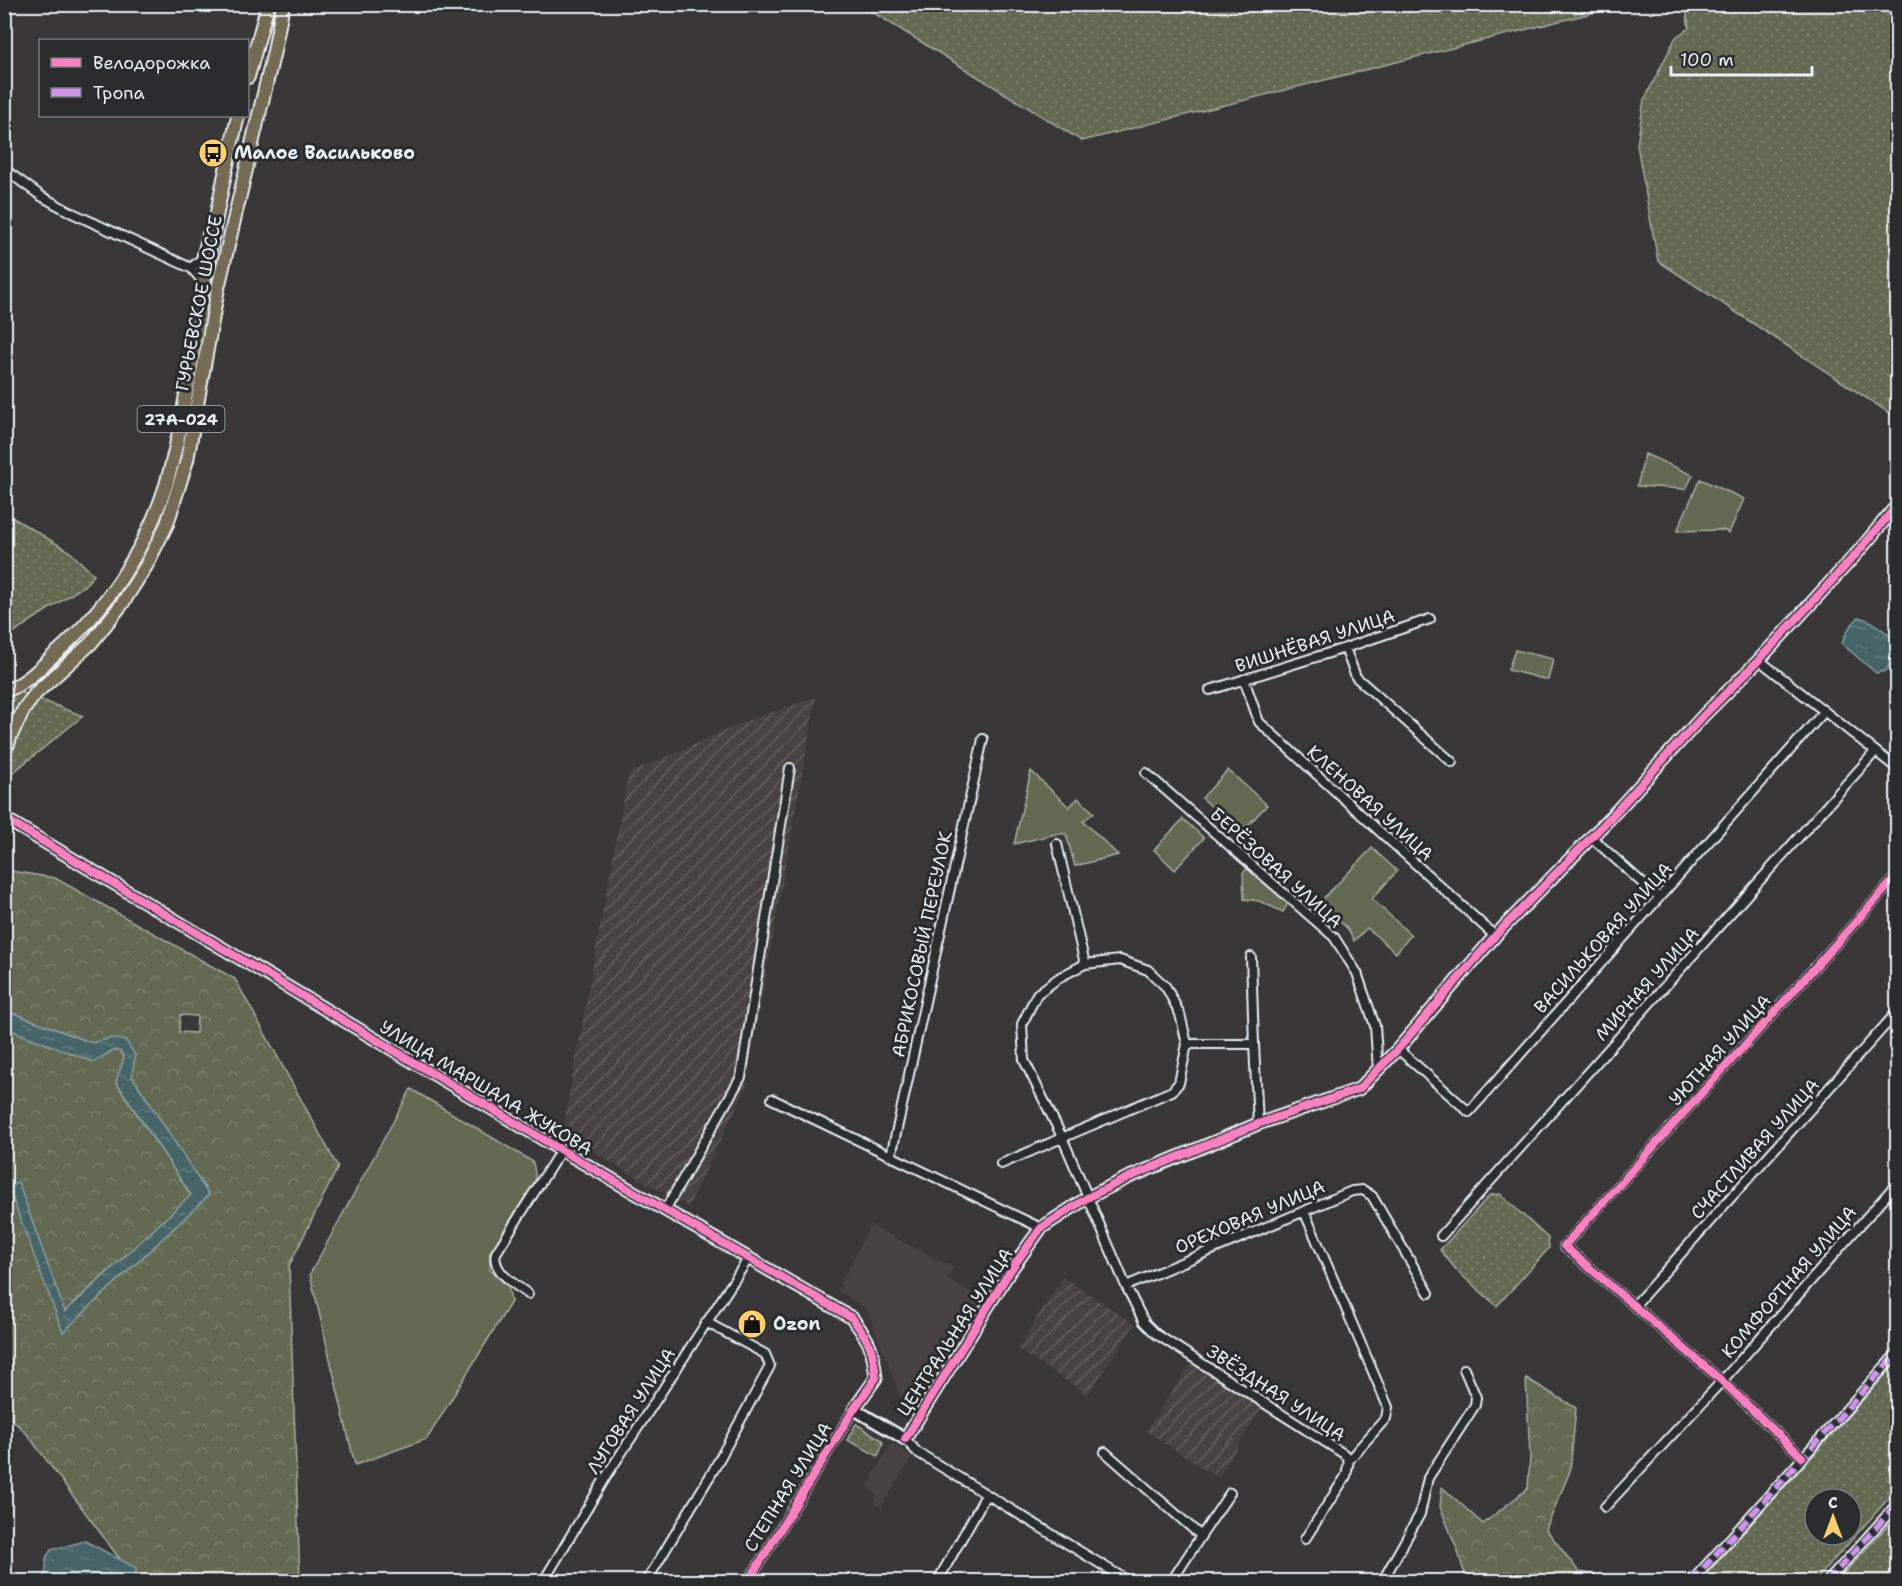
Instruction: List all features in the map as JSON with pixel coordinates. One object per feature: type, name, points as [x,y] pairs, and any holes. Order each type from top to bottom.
[{"type":"main road","points":[[249,73],[268,4]]},
{"type":"main road","name":"ГУРЬЕВСКОЕ ШОССЕ","points":[[11,735],[17,720],[36,693],[91,643],[122,604],[146,566],[167,524],[187,460],[218,288],[283,4]]},
{"type":"main road","name":"ГУРЬЕВСКОЕ ШОССЕ","points":[[4,692],[24,682],[82,629],[113,590],[138,547],[165,487],[182,419],[203,285],[238,117]]},
{"type":"main road","points":[[4,713],[9,718],[11,735]]},
{"type":"main road","name":"27А-024","points":[[4,751],[11,735]]},
{"type":"street","points":[[4,169],[41,196],[70,212],[190,268],[200,278],[203,285]]},
{"type":"street","points":[[190,268],[201,260],[214,202],[222,188]]},
{"type":"street","name":"ЦЕНТРАЛЬНАЯ УЛИЦА","points":[[905,1439],[1010,1271],[1041,1228],[1088,1198],[1127,1178],[1258,1124],[1359,1089],[1398,1049],[1495,936],[1759,660],[1859,551],[1898,504]]},
{"type":"street","name":"ВИШНЁВАЯ УЛИЦА","points":[[1210,690],[1430,619]]},
{"type":"street","points":[[1346,648],[1356,677],[1452,762]]},
{"type":"street","points":[[1759,660],[1898,770]]},
{"type":"street","name":"КЛЕНОВАЯ УЛИЦА","points":[[1244,679],[1259,722],[1495,936]]},
{"type":"street","name":"ВАСИЛЬКОВАЯ УЛИЦА","points":[[1398,1049],[1469,1112],[1824,713]]},
{"type":"street","name":"АБРИКОСОВЫЙ ПЕРЕУЛОК","points":[[891,1156],[983,739]]},
{"type":"street","name":"МИРНАЯ УЛИЦА","points":[[1441,1236],[1875,752]]},
{"type":"street","points":[[665,1210],[741,1077],[790,768]]},
{"type":"street","name":"БЕРЁЗОВАЯ УЛИЦА","points":[[1146,773],[1334,937],[1357,973],[1375,1026],[1378,1071]]},
{"type":"street","name":"УЛИЦА МАРШАЛА ЖУКОВА","points":[[4,811],[18,826]]},
{"type":"street","name":"УЛИЦА МАРШАЛА ЖУКОВА","points":[[4,819],[561,1150],[852,1318],[870,1341],[876,1378],[854,1409]]},
{"type":"street","points":[[1591,837],[1659,897]]},
{"type":"street","points":[[1058,844],[1084,964]]},
{"type":"street","name":"УЮТНАЯ УЛИЦА","points":[[1634,1306],[1564,1246],[1898,875]]},
{"type":"street","points":[[1251,957],[1258,1124]]},
{"type":"street","points":[[1001,1164],[1062,1137],[1172,1091],[1179,1083],[1187,1044],[1180,1014],[1166,987],[1148,970],[1120,960],[1084,964],[1060,977],[1037,994],[1022,1024],[1024,1060],[1062,1137],[1126,1286]]},
{"type":"street","name":"СЧАСТЛИВАЯ УЛИЦА","points":[[1634,1306],[1898,1011]]},
{"type":"street","points":[[1187,1044],[1254,1044]]},
{"type":"street","points":[[772,1100],[1041,1228]]},
{"type":"street","points":[[528,1294],[509,1280],[494,1259],[561,1150]]},
{"type":"street","name":"КОМФОРТНАЯ УЛИЦА","points":[[1605,1507],[1722,1381],[1898,1182]]},
{"type":"street","name":"ОРЕХОВАЯ УЛИЦА","points":[[1126,1286],[1352,1191],[1363,1190],[1372,1196],[1429,1293]]},
{"type":"street","points":[[1304,1211],[1388,1407],[1386,1418],[1349,1460]]},
{"type":"street","name":"ЛУГОВАЯ УЛИЦА","points":[[543,1581],[609,1472],[748,1259]]},
{"type":"street","name":"ЗВЁЗДНАЯ УЛИЦА","points":[[1126,1286],[1144,1322],[1156,1334],[1344,1454],[1349,1460],[1346,1476],[1305,1539]]},
{"type":"street","points":[[1634,1306],[1722,1381],[1802,1457]]},
{"type":"street","points":[[646,1581],[713,1471],[770,1366],[765,1354],[706,1322]]},
{"type":"street","points":[[1691,1581],[1898,1352]]},
{"type":"street","points":[[1382,1581],[1420,1514],[1428,1478],[1476,1405],[1476,1397],[1464,1369]]},
{"type":"street","points":[[854,1409],[905,1439],[917,1452],[1130,1581]]},
{"type":"street","name":"СТЕПНАЯ УЛИЦА","points":[[748,1581],[854,1409]]},
{"type":"street","points":[[1105,1452],[1201,1536]]},
{"type":"street","points":[[1171,1581],[1230,1492]]},
{"type":"street","points":[[937,1581],[986,1495]]},
{"type":"street","points":[[1827,1581],[1898,1503]]},
{"type":"shaded area","points":[[816,697],[745,1090],[688,1207],[562,1134],[628,774],[741,723]]},
{"type":"shaded area","points":[[870,1225],[953,1267],[947,1279],[981,1298],[909,1414],[906,1412],[867,1309],[837,1290]]},
{"type":"shaded area","points":[[1063,1277],[1135,1324],[1088,1395],[1017,1349]]},
{"type":"shaded area","points":[[1193,1360],[1262,1407],[1218,1478],[1146,1431]]},
{"type":"shaded area","points":[[894,1444],[912,1457],[881,1508],[874,1503],[877,1497],[868,1485],[890,1445]]},
{"type":"green space","points":[[861,4],[1624,5],[1082,141]]},
{"type":"green space","points":[[1685,5],[1897,5],[1897,418],[1658,261],[1637,145],[1644,100],[1676,37],[1689,28]]},
{"type":"green space","points":[[1645,454],[1693,475],[1686,489],[1637,486]]},
{"type":"green space","points":[[1700,479],[1744,499],[1729,533],[1723,530],[1677,531]]},
{"type":"green space","points":[[5,513],[69,551],[94,575],[84,586],[5,638]]},
{"type":"green space","points":[[1515,650],[1553,659],[1548,680],[1508,670]]},
{"type":"green space","points":[[5,686],[83,716],[5,779]]},
{"type":"green space","points":[[1228,770],[1267,805],[1241,833],[1202,798]]},
{"type":"green space","points":[[1031,771],[1069,807],[1078,798],[1094,813],[1083,821],[1118,855],[1075,866],[1066,834],[1056,834],[1014,844]]},
{"type":"green space","points":[[1183,819],[1204,838],[1175,870],[1154,850]]},
{"type":"green space","points":[[1372,848],[1397,871],[1372,899],[1411,935],[1396,953],[1367,928],[1354,941],[1347,928],[1319,903]]},
{"type":"green space","points":[[1248,868],[1288,903],[1283,912],[1259,901],[1244,899],[1243,873]]},
{"type":"green space","points":[[4,870],[55,878],[235,979],[338,1167],[289,1266],[300,1581],[136,1581],[27,1434],[5,1413],[5,1028],[94,1062],[113,1050],[121,1052],[124,1058],[116,1083],[191,1195],[64,1312],[18,1183],[63,1332],[209,1195],[132,1076],[135,1055],[112,1038],[92,1043],[5,1010]],"holes":[[[180,1015],[197,1016],[196,1033],[179,1032]]]},
{"type":"green space","points":[[411,1089],[533,1162],[536,1180],[490,1253],[490,1270],[508,1285],[511,1302],[427,1439],[355,1465],[310,1274]]},
{"type":"green space","points":[[1500,1194],[1548,1238],[1549,1248],[1497,1306],[1458,1272],[1440,1250],[1490,1195]]},
{"type":"green space","points":[[1897,1362],[1897,1489],[1863,1527],[1863,1487],[1803,1487],[1803,1547],[1845,1547],[1815,1581],[1700,1581]]},
{"type":"green space","points":[[1526,1378],[1576,1408],[1570,1471],[1546,1529],[1579,1572],[1616,1578],[1616,1581],[1467,1581],[1440,1507],[1442,1487],[1483,1524],[1528,1488],[1530,1456]]},
{"type":"green space","points":[[856,1424],[882,1440],[883,1444],[878,1456],[847,1440]]},
{"type":"green space","points":[[1897,1515],[1897,1581],[1837,1581]]},
{"type":"water","points":[[1859,617],[1872,622],[1896,640],[1897,651],[1886,671],[1876,673],[1842,644],[1849,629]]},
{"type":"water","points":[[5,1010],[92,1043],[112,1038],[126,1041],[135,1055],[132,1076],[209,1195],[63,1332],[9,1189],[18,1182],[65,1312],[191,1195],[116,1082],[124,1058],[121,1052],[113,1050],[94,1062],[5,1028]]},
{"type":"water","points":[[85,1541],[136,1568],[136,1581],[41,1581],[46,1571],[46,1558],[51,1550]]},
{"type":"marked path","points":[[1691,1582],[1898,1352]]},
{"type":"marked path","points":[[1827,1582],[1898,1503]]},
{"type":"cycle path","points":[[905,1439],[1010,1271],[1041,1228],[1087,1198],[1127,1178],[1258,1124],[1359,1089],[1398,1049],[1495,936],[1759,660],[1859,551],[1898,504]]},
{"type":"cycle path","points":[[4,818],[561,1150],[852,1318],[870,1345],[876,1378],[854,1409],[748,1582]]},
{"type":"cycle path","points":[[1802,1457],[1722,1381],[1564,1246],[1898,875]]},
{"type":"place","name":"Малое Васильково","points":[[213,153]]},
{"type":"place","name":"Ozon","points":[[752,1324]]}]
